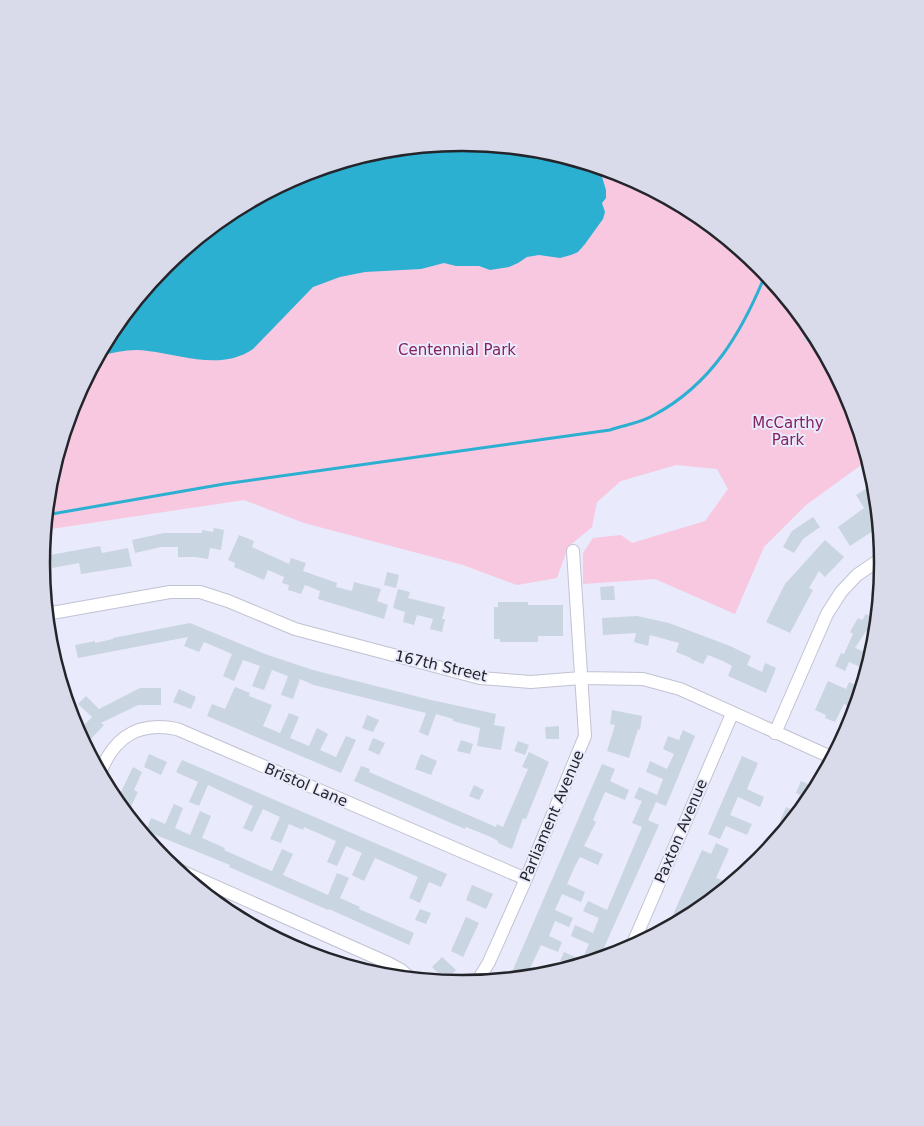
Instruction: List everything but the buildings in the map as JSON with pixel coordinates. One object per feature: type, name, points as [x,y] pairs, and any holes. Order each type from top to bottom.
[{"type":"street","name":"Parliament Avenue","points":[[482,974],[526,879],[585,736],[573,551]]},
{"type":"street","points":[[775,732],[827,614],[841,592],[857,575],[874,563]]},
{"type":"street","name":"167th Street","points":[[54,613],[170,592],[200,592],[303,631],[480,678],[531,682],[582,678],[643,679],[680,689],[827,755]]},
{"type":"street","name":"Paxton Avenue","points":[[636,937],[732,714]]},
{"type":"street","name":"Bristol Lane","points":[[104,767],[117,743],[136,731],[160,726],[177,729],[526,879]]},
{"type":"street","points":[[196,878],[388,963],[397,969]]},
{"type":"green space","name":"Centennial Park","points":[[435,152],[489,152],[542,159],[569,165],[620,182],[644,193],[691,220],[713,236],[734,253],[772,291],[805,334],[832,381],[843,405],[862,464],[806,505],[764,547],[735,614],[655,579],[583,584],[583,553],[593,538],[621,535],[632,543],[705,521],[728,489],[717,469],[676,465],[621,481],[597,502],[592,527],[568,547],[557,578],[517,585],[463,565],[304,523],[244,500],[52,529],[64,456],[81,405],[92,381],[119,334],[135,312],[152,291],[190,253],[233,220],[280,193],[304,182],[355,165],[382,159]]},
{"type":"water","points":[[462,151],[489,152],[542,159],[602,176],[606,190],[606,198],[602,203],[605,212],[603,219],[578,252],[571,255],[560,258],[539,255],[527,257],[509,267],[490,270],[479,266],[456,266],[444,263],[421,269],[365,272],[340,277],[313,287],[253,349],[241,356],[228,359],[201,360],[142,350],[107,354],[119,334],[152,291],[190,253],[233,220],[280,193],[304,182],[355,165],[382,159],[435,152]]},
{"type":"waterway","points":[[53,514],[224,484],[610,430],[638,422],[649,418],[674,402],[693,388],[709,372],[747,316],[763,282]]},
{"type":"park label","name":"McCarthy Park","points":[[788,432]]}]
